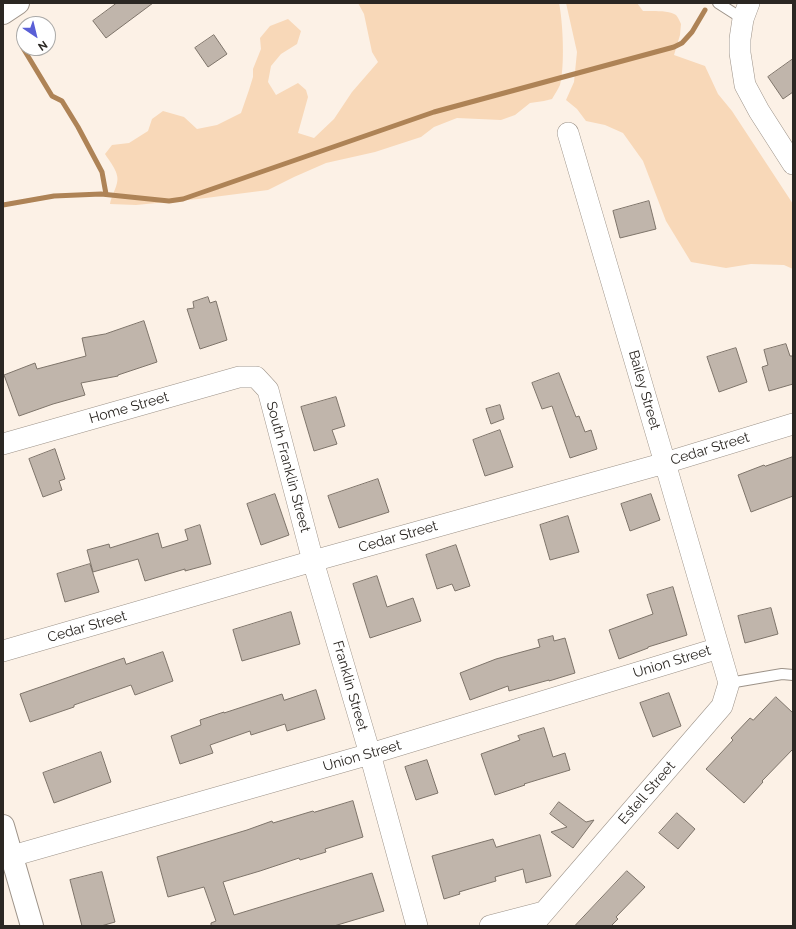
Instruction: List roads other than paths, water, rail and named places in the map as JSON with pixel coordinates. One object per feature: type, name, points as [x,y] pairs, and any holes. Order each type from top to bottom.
[{"type":"main road","points":[[3,13],[18,3]]},
{"type":"main road","points":[[3,826],[8,856],[32,926]]},
{"type":"street","points":[[746,11],[740,39],[740,54],[745,85],[759,111],[793,164]]},
{"type":"street","name":"Bailey Street","points":[[568,133],[719,648]]},
{"type":"street","name":"Home Street","points":[[3,444],[239,377],[256,377]]},
{"type":"street","name":"South Franklin Street","points":[[256,377],[268,390],[314,561]]},
{"type":"street","name":"Cedar Street","points":[[3,651],[793,424]]},
{"type":"street","name":"Franklin Street","points":[[314,561],[370,754],[417,926]]},
{"type":"street","points":[[719,648],[729,683]]},
{"type":"street","name":"Union Street","points":[[8,856],[370,754],[719,648]]},
{"type":"street","name":"Estell Street","points":[[538,919],[722,706],[729,683]]},
{"type":"street","points":[[490,926],[538,919]]},
{"type":"lane","points":[[718,3],[746,11]]},
{"type":"lane","points":[[729,683],[782,674],[793,675]]},
{"type":"waterway","points":[[3,205],[54,196],[101,194],[169,201],[183,199],[434,112],[674,47],[682,43],[692,32],[705,10]]},
{"type":"waterway","points":[[28,56],[52,96],[62,101],[78,127],[102,172],[106,194]]}]
